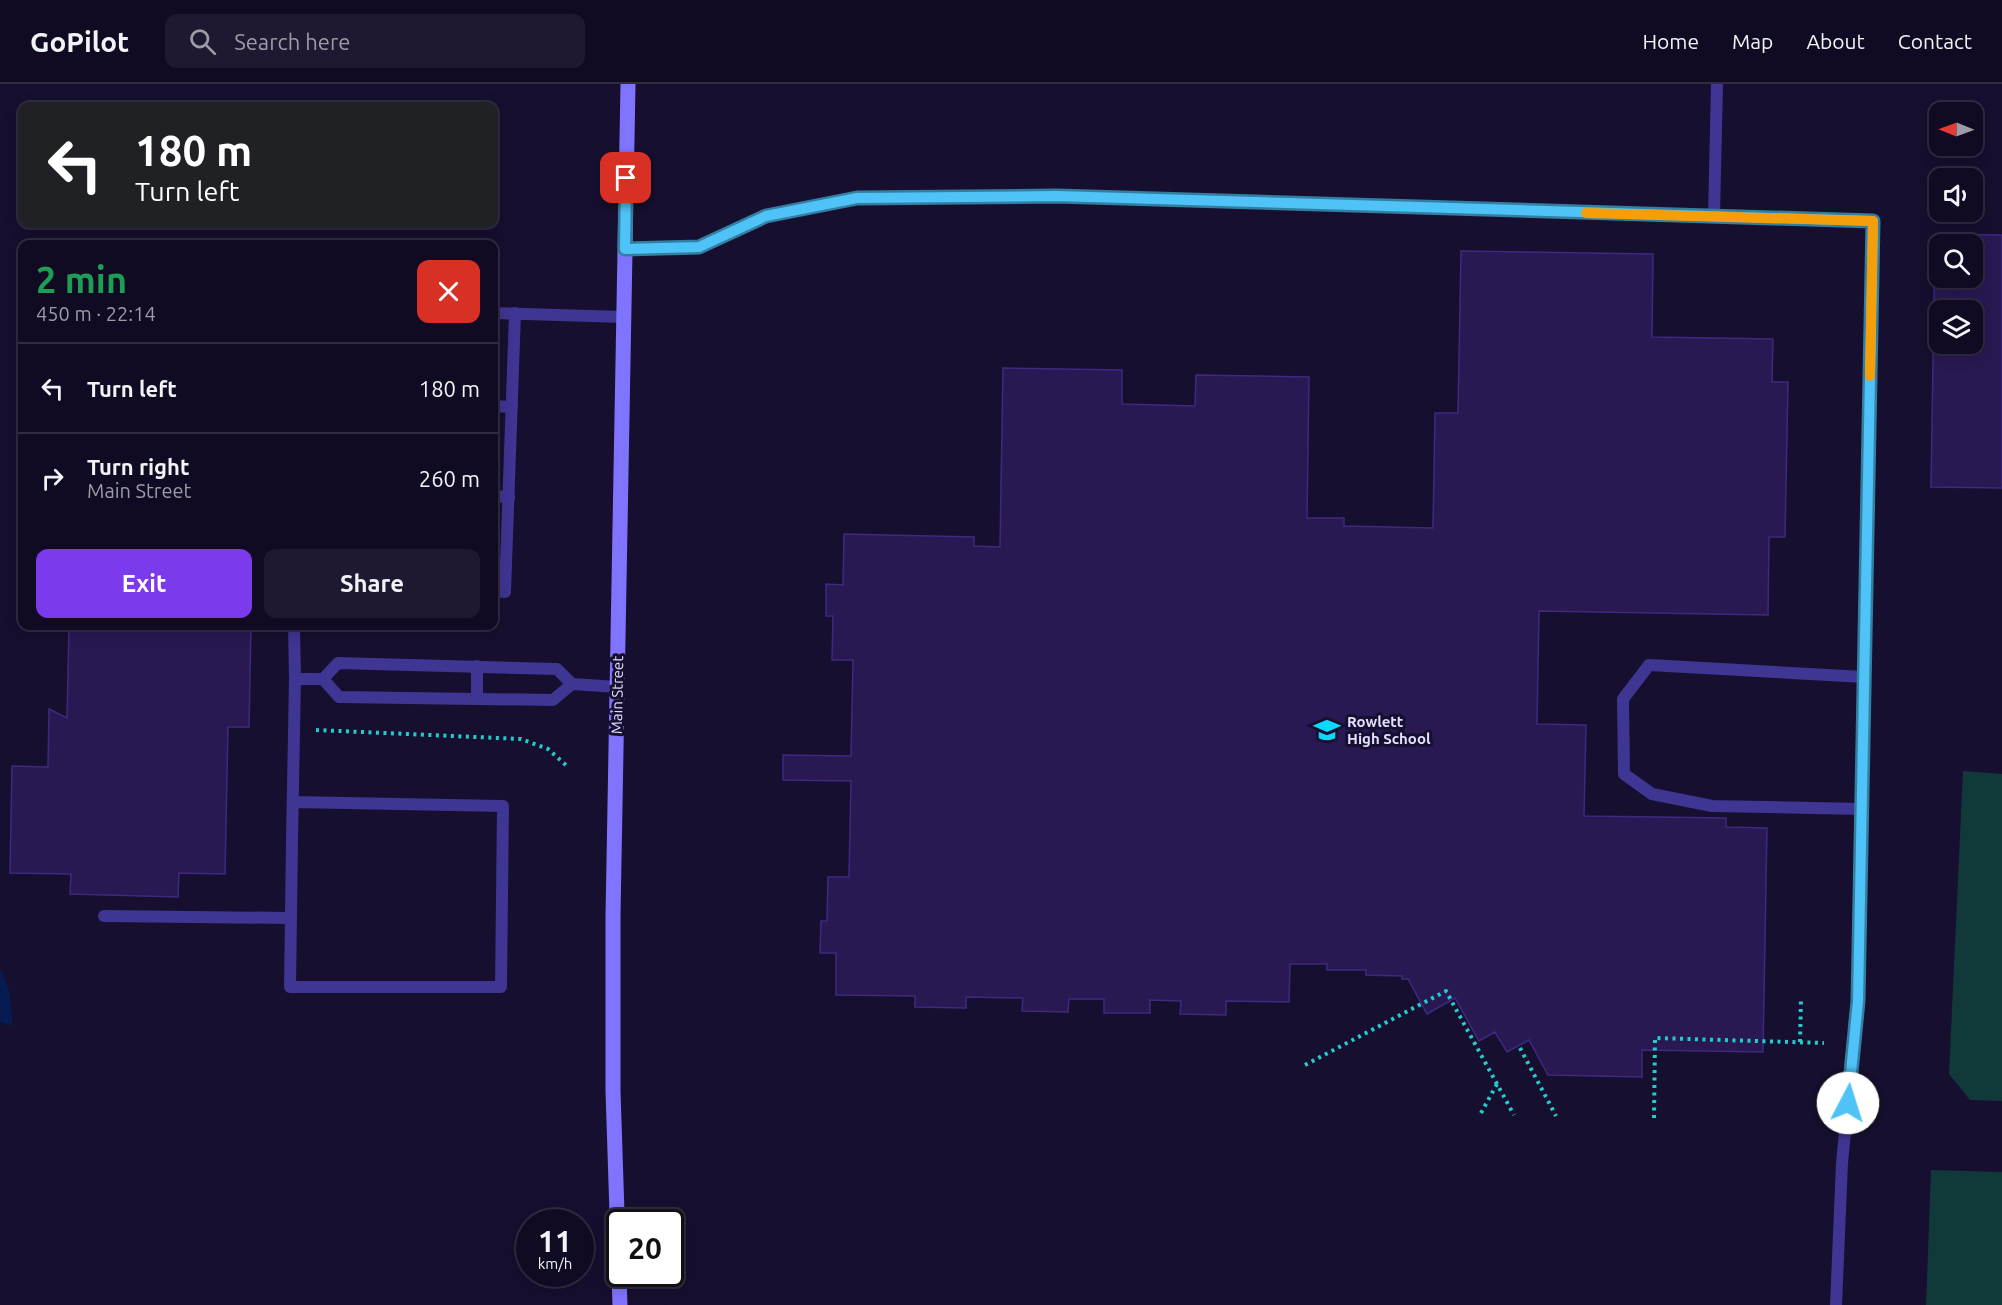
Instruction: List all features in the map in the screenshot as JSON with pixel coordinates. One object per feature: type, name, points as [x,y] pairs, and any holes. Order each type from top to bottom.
[{"type":"street","name":"Main Street","points":[[620,1305],[613,1091],[617,687],[628,84]]},
{"type":"lane","points":[[1714,216],[1717,84]]},
{"type":"lane","points":[[625,249],[699,247],[766,216],[857,198],[1057,196],[1873,221],[1858,1001],[1842,1163],[1836,1305]]},
{"type":"lane","points":[[498,313],[624,317]]},
{"type":"lane","points":[[498,591],[505,592],[515,313]]},
{"type":"lane","points":[[498,406],[512,407]]},
{"type":"lane","points":[[498,496],[509,497]]},
{"type":"lane","points":[[293,801],[502,806],[501,987],[290,987],[294,630]]},
{"type":"lane","points":[[295,679],[323,679],[338,663],[477,666],[557,669],[572,684],[617,687]]},
{"type":"lane","points":[[1861,809],[1712,806],[1652,794],[1624,774],[1623,699],[1649,665],[1864,677]]},
{"type":"lane","points":[[477,666],[477,698]]},
{"type":"lane","points":[[323,679],[339,697],[553,700],[572,684]]},
{"type":"lane","points":[[104,916],[291,918]]},
{"type":"path","points":[[294,731],[521,739],[548,749],[568,767]]},
{"type":"path","points":[[1305,1065],[1446,991],[1514,1115]]},
{"type":"path","points":[[1800,1042],[1801,1000]]},
{"type":"path","points":[[1654,1118],[1655,1038],[1824,1043]]},
{"type":"path","points":[[1520,1048],[1556,1116]]},
{"type":"path","points":[[1481,1113],[1497,1084]]},
{"type":"green space","points":[[1963,771],[2002,774],[2002,1101],[1970,1100],[1949,1074]]},
{"type":"green space","points":[[1931,1170],[2002,1172],[2002,1305],[1926,1305]]},
{"type":"water","points":[[0,968],[9,990],[13,1026],[0,1022]]},
{"type":"building","points":[[1983,235],[2002,235],[2002,488],[1931,487],[1933,354],[1983,354],[1983,300],[1934,300],[1934,288],[1983,288]]},
{"type":"building","name":"Rowlett High School","points":[[1461,251],[1653,254],[1652,337],[1773,339],[1772,382],[1788,382],[1785,537],[1769,537],[1768,615],[1539,611],[1537,724],[1586,725],[1584,816],[1726,818],[1726,827],[1767,828],[1763,1052],[1642,1050],[1642,1077],[1548,1075],[1529,1040],[1507,1052],[1495,1032],[1479,1041],[1455,998],[1427,1014],[1408,979],[1402,979],[1402,976],[1366,975],[1366,970],[1327,970],[1327,964],[1290,964],[1289,1002],[1226,1001],[1226,1015],[1180,1014],[1181,1001],[1150,1000],[1150,1013],[1104,1013],[1104,999],[1069,999],[1068,1012],[1022,1011],[1023,998],[966,997],[966,1008],[915,1007],[915,996],[836,995],[836,953],[820,953],[821,921],[827,921],[828,877],[849,877],[851,781],[783,780],[783,755],[851,756],[853,660],[832,660],[833,616],[826,616],[826,584],[843,585],[844,534],[974,537],[974,546],[1000,547],[1003,368],[1122,370],[1122,404],[1195,406],[1196,375],[1309,377],[1307,518],[1344,518],[1344,526],[1433,528],[1435,413],[1458,413]]},
{"type":"building","points":[[69,630],[251,630],[249,727],[228,727],[225,874],[179,873],[178,897],[70,894],[71,874],[10,873],[12,766],[48,767],[49,709],[67,718]]},
{"type":"slow traffic","points":[[1586,213],[1873,221],[1870,376]]},
{"type":"place","name":"Rowlett High School","points":[[1327,730]]},
{"type":"route","points":[[626,178],[625,249],[699,247],[766,216],[857,198],[1057,196],[1873,221],[1858,1001],[1848,1103]]}]
